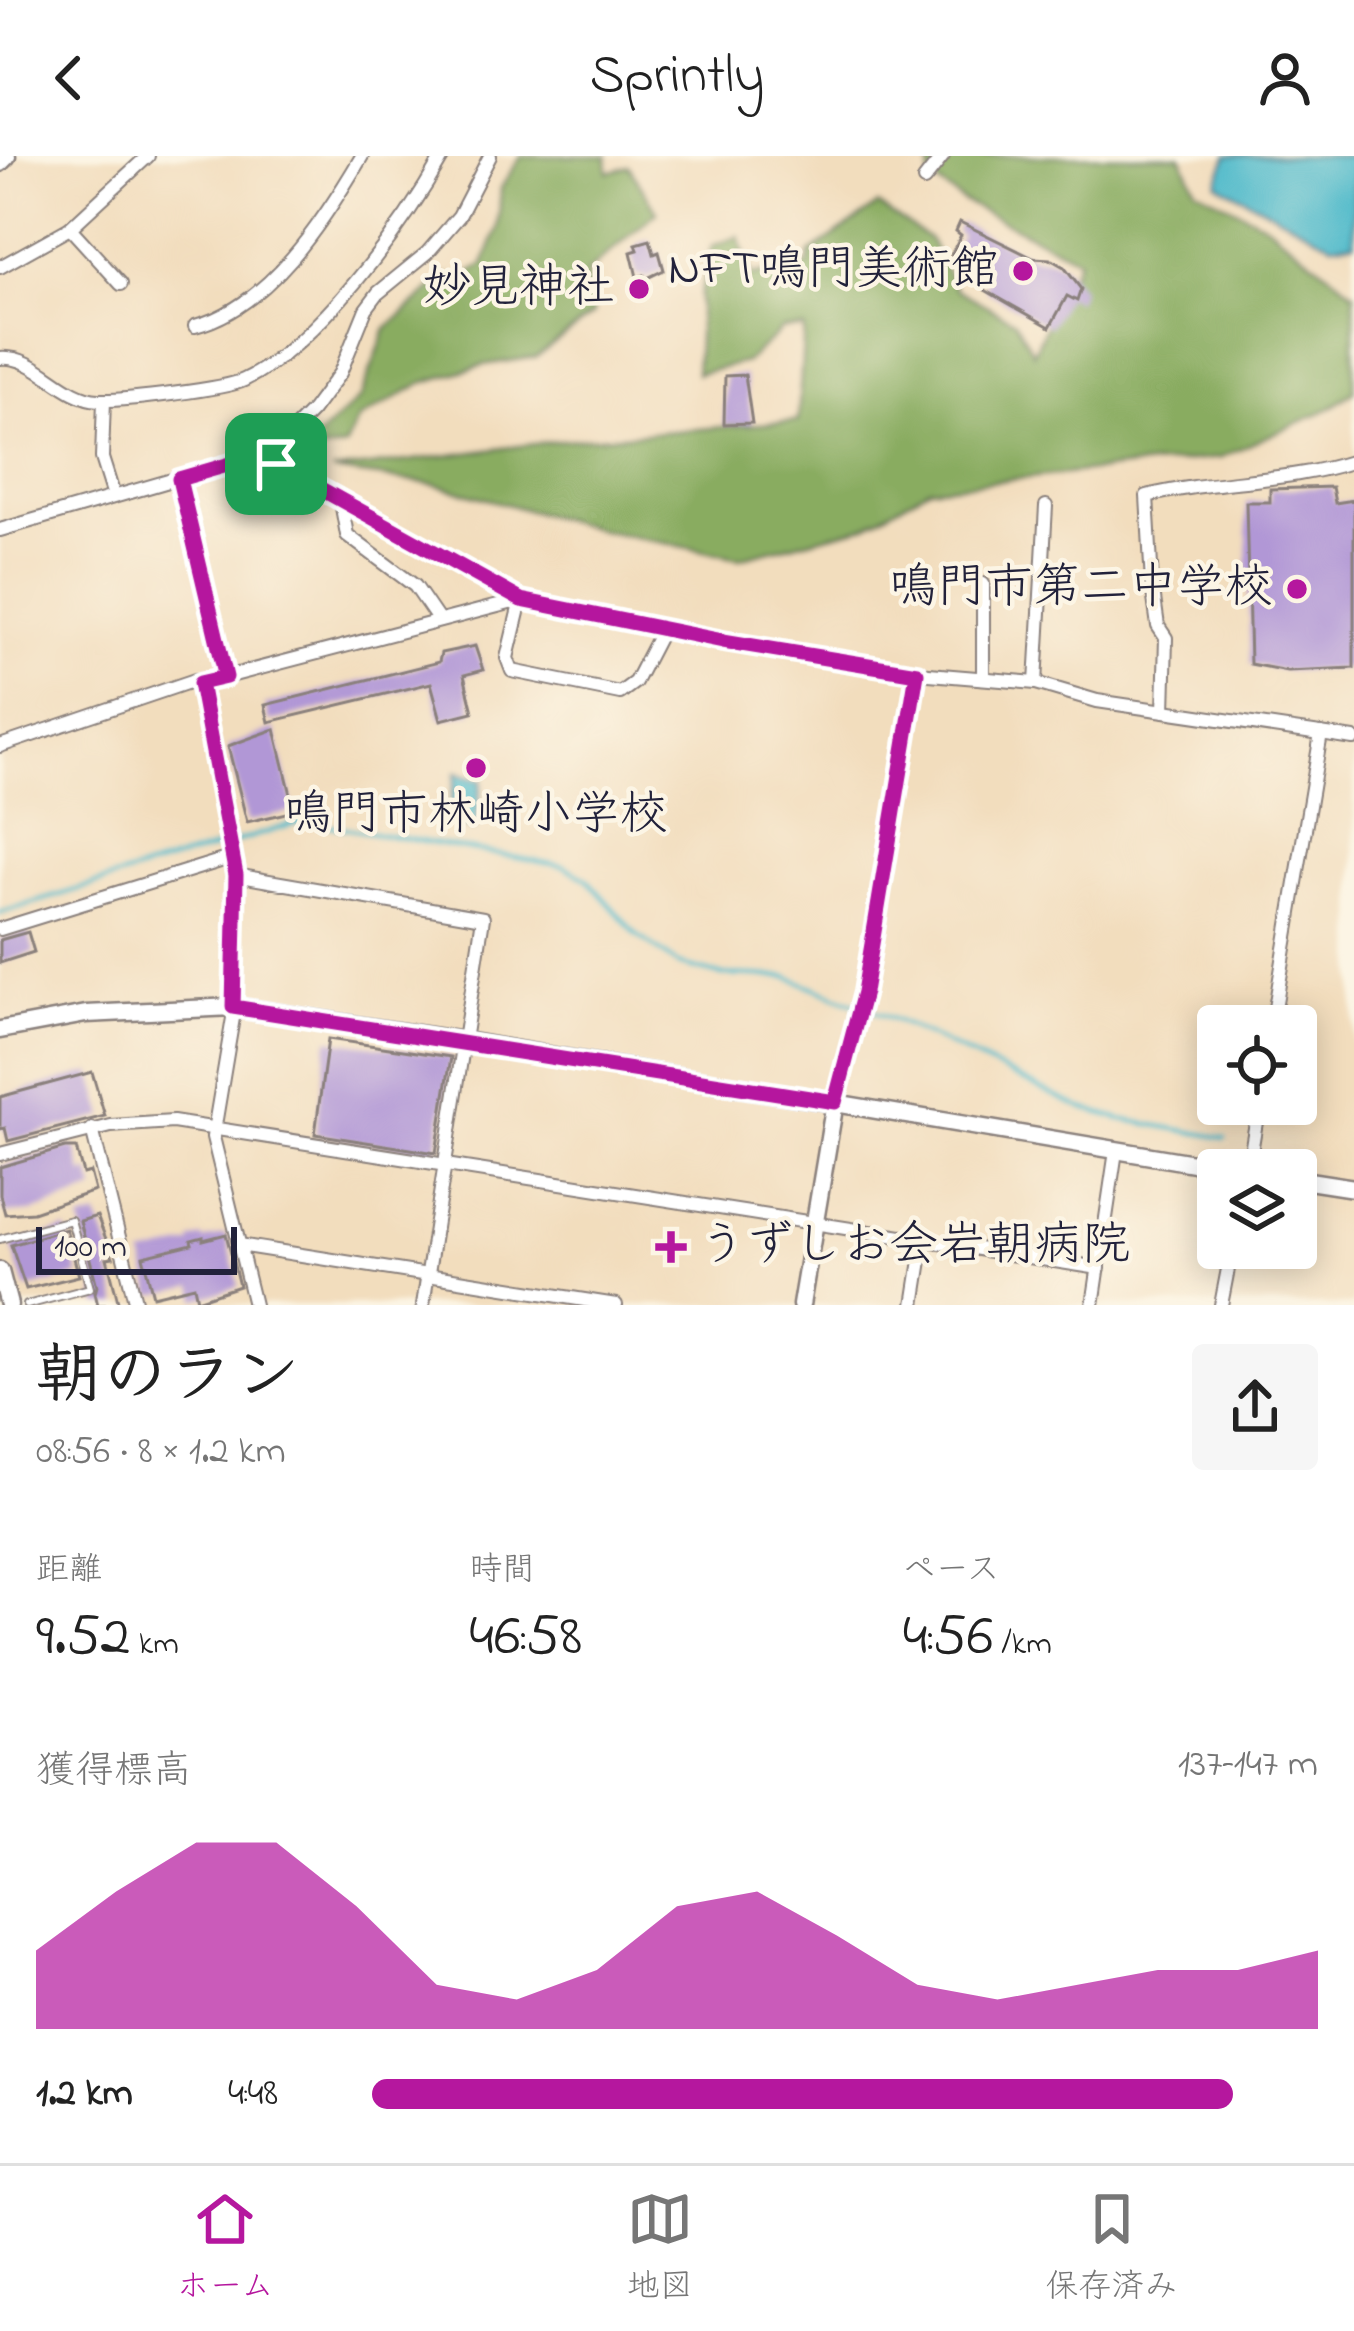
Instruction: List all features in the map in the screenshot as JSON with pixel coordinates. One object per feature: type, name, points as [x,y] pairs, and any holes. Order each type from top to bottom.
[{"type":"street","points":[[0,163],[7,156]]},
{"type":"street","points":[[0,267],[70,228],[148,156]]},
{"type":"street","points":[[195,326],[220,319],[249,301],[312,233],[362,156]]},
{"type":"street","points":[[0,358],[31,364],[58,385],[104,400],[243,381],[315,328],[377,257],[443,156]]},
{"type":"street","points":[[0,530],[272,452],[340,373],[366,309],[378,293],[427,253],[459,216],[490,156]]},
{"type":"street","points":[[924,180],[943,156]]},
{"type":"street","points":[[70,228],[121,284]]},
{"type":"street","points":[[104,400],[102,458],[114,496]]},
{"type":"street","points":[[272,452],[276,464],[521,600],[917,673],[1036,683],[1097,701],[1354,739]]},
{"type":"street","points":[[1164,711],[1166,638],[1158,626],[1152,584],[1147,496],[1182,487],[1315,474],[1354,461]]},
{"type":"street","points":[[179,479],[226,677]]},
{"type":"street","points":[[341,502],[347,535],[416,586],[439,621]]},
{"type":"street","points":[[1036,683],[1046,506]]},
{"type":"street","points":[[982,676],[983,584]]},
{"type":"street","points":[[0,746],[195,680],[226,677],[521,600]]},
{"type":"street","points":[[521,600],[507,658],[512,670],[620,694],[635,682],[663,628]]},
{"type":"street","points":[[801,1305],[835,1102],[864,992],[917,673]]},
{"type":"street","points":[[200,683],[236,875],[233,1007],[213,1128],[254,1305]]},
{"type":"street","points":[[1276,1005],[1321,734]]},
{"type":"street","points":[[0,929],[233,854]]},
{"type":"street","points":[[236,875],[483,918],[423,1305]]},
{"type":"street","points":[[0,1030],[86,1014],[233,1007],[1197,1164]]},
{"type":"street","points":[[0,1154],[92,1130],[152,1122],[213,1128],[1099,1268]]},
{"type":"street","points":[[92,1130],[136,1305]]},
{"type":"street","points":[[1094,1305],[1116,1151]]},
{"type":"street","points":[[1317,1182],[1354,1188]]},
{"type":"street","points":[[914,1305],[924,1241]]},
{"type":"street","points":[[239,1245],[616,1305]]},
{"type":"street","points":[[1221,1305],[1228,1269]]},
{"type":"street","points":[[0,1271],[8,1305]]},
{"type":"lane","points":[[0,1239],[71,1220],[90,1288],[27,1305]]},
{"type":"green space","points":[[521,156],[607,156],[608,172],[629,166],[657,212],[587,272],[593,314],[536,357],[483,365],[422,383],[359,419],[345,447],[298,456],[361,397],[386,329],[448,275],[451,286],[484,264],[498,229],[501,188]]},
{"type":"green space","points":[[929,156],[1181,156],[1196,188],[1267,225],[1354,292],[1354,391],[1333,407],[1219,458],[929,488],[865,526],[739,558],[600,530],[433,484],[332,471],[564,440],[798,421],[804,328],[782,329],[746,362],[696,374],[700,296],[712,246],[739,237],[751,276],[808,265],[810,253],[878,205],[929,239],[956,289],[1015,321],[1033,353],[1078,259],[961,200],[930,177]]},
{"type":"water","points":[[1227,156],[1354,156],[1354,242],[1332,244],[1217,183]]},
{"type":"water","points":[[456,773],[482,780],[475,829],[447,824]]},
{"type":"building","name":"NFT鳴門美術館","points":[[960,222],[1033,258],[1050,259],[1064,267],[1081,289],[1077,301],[1067,296],[1050,327],[985,290],[987,275],[951,255],[961,235],[956,231]]},
{"type":"building","points":[[650,240],[664,270],[645,279],[644,275],[637,277],[631,252],[638,250],[636,244]]},
{"type":"building","points":[[745,375],[752,423],[724,424],[725,376]]},
{"type":"building","name":"鳴門市第二中学校","points":[[1332,487],[1335,503],[1354,500],[1354,668],[1287,671],[1250,664],[1246,502],[1270,502],[1270,489]]},
{"type":"building","points":[[475,646],[483,670],[464,675],[473,712],[441,720],[431,683],[269,722],[265,705],[439,662],[441,653]]},
{"type":"building","points":[[275,729],[295,811],[247,822],[228,746]]},
{"type":"building","points":[[28,932],[34,952],[0,963],[0,940]]},
{"type":"building","points":[[328,1039],[451,1057],[436,1153],[315,1134]]},
{"type":"building","points":[[92,1072],[105,1116],[8,1141],[5,1128],[0,1129],[0,1097]]},
{"type":"building","points":[[76,1148],[83,1174],[90,1172],[95,1191],[33,1212],[5,1214],[0,1167]]},
{"type":"building","points":[[97,1216],[113,1257],[107,1258],[119,1305],[98,1305],[95,1293],[80,1221]]},
{"type":"building","points":[[66,1229],[79,1276],[26,1289],[11,1245]]},
{"type":"building","points":[[226,1234],[239,1286],[197,1300],[194,1286],[153,1296],[143,1256]]},
{"type":"waterway","points":[[0,913],[304,821],[564,866],[586,878],[637,935],[678,964],[720,975],[788,977],[895,1020],[1079,1107],[1225,1138]]},
{"type":"place","name":"NFT鳴門美術館","points":[[1023,271]]},
{"type":"place","name":"妙見神社","points":[[639,289]]},
{"type":"place","name":"鳴門市第二中学校","points":[[1297,589]]},
{"type":"place","name":"鳴門市林崎小学校","points":[[476,768]]},
{"type":"place","name":"うずしお会岩朝病院","points":[[671,1247]]},
{"type":"route","points":[[272,452],[276,464],[521,600],[723,641],[917,673],[864,992],[835,1102],[233,1007],[236,875],[200,683],[226,677],[179,479],[272,452]]}]
